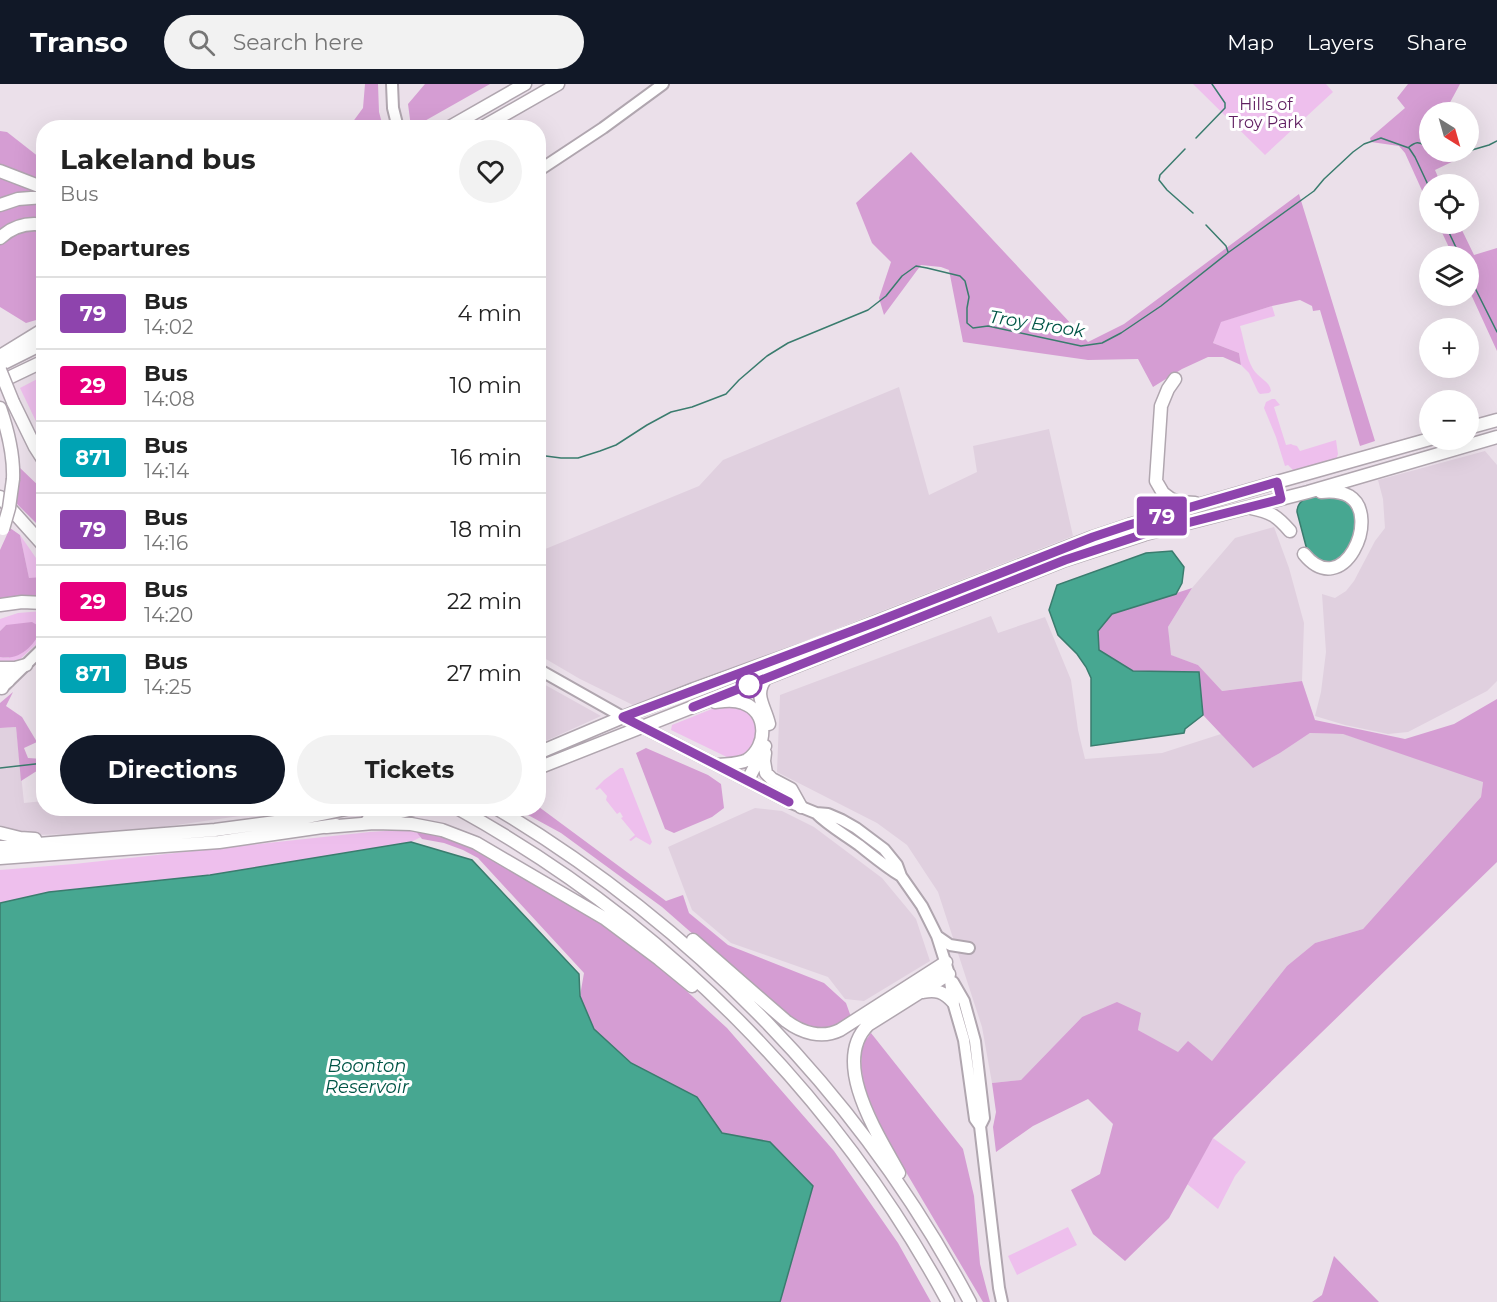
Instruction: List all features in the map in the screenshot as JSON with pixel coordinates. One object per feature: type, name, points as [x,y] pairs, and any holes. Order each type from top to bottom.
[{"type":"highway","points":[[462,120],[525,84]]},
{"type":"highway","points":[[495,120],[558,84]]},
{"type":"highway","points":[[0,171],[36,185]]},
{"type":"highway","points":[[0,205],[18,199],[36,198]]},
{"type":"highway","points":[[0,238],[13,229],[36,224]]},
{"type":"highway","points":[[0,356],[36,334]]},
{"type":"highway","points":[[0,365],[36,347]]},
{"type":"highway","points":[[0,382],[36,365]]},
{"type":"highway","points":[[0,370],[36,448]]},
{"type":"highway","points":[[1175,379],[1164,396],[1161,406],[1156,481],[1163,493],[1171,500],[1206,504]]},
{"type":"highway","points":[[0,408],[12,452],[13,479],[11,498],[1,532]]},
{"type":"highway","points":[[1479,425],[1497,420]]},
{"type":"highway","points":[[546,765],[1107,545],[1308,492],[1497,437]]},
{"type":"highway","points":[[546,750],[623,717],[1093,537],[1419,442]]},
{"type":"highway","points":[[0,487],[14,515]]},
{"type":"highway","points":[[1305,554],[1318,567],[1336,567],[1345,562],[1355,549],[1362,524],[1358,505],[1349,496],[1339,492],[1308,492]]},
{"type":"highway","points":[[0,497],[36,538]]},
{"type":"highway","points":[[1250,507],[1272,514],[1290,531]]},
{"type":"highway","points":[[0,607],[36,602]]},
{"type":"highway","points":[[0,668],[26,665]]},
{"type":"highway","points":[[766,678],[759,694],[770,724],[764,761],[766,772],[791,789],[801,807]]},
{"type":"highway","points":[[693,707],[734,700],[749,706],[760,718],[763,733],[761,741],[750,758],[742,762],[719,765]]},
{"type":"highway","points":[[748,780],[768,742]]},
{"type":"highway","points":[[1,855],[51,843],[237,827],[312,816]]},
{"type":"highway","points":[[1,855],[219,842],[390,816]]},
{"type":"highway","points":[[469,816],[553,867],[618,913],[660,947],[757,1039],[794,1079],[861,1163],[921,1253],[948,1302]]},
{"type":"highway","points":[[509,816],[608,882],[665,927],[733,987],[790,1046],[843,1109],[908,1197],[937,1243]]},
{"type":"highway","points":[[510,816],[603,871],[656,910],[786,1022],[804,1031],[823,1035],[835,1033],[948,968]]},
{"type":"highway","points":[[326,827],[374,823],[426,826],[461,836],[490,850],[604,918],[660,959],[731,1022],[828,1120]]},
{"type":"highway","points":[[0,832],[51,843]]},
{"type":"highway","points":[[948,968],[919,993],[864,1029],[856,1045],[854,1066],[859,1089],[872,1121],[970,1302]]},
{"type":"highway","points":[[919,993],[931,990],[941,992],[953,1002]]},
{"type":"main road","points":[[392,84],[395,120]]},
{"type":"main road","points":[[546,166],[663,84]]},
{"type":"main road","points":[[1438,454],[1497,444]]},
{"type":"main road","points":[[2,684],[36,655]]},
{"type":"main road","points":[[546,674],[623,717],[816,813],[827,824],[901,876],[922,906],[964,1001],[975,1041],[984,1118],[980,1126]]},
{"type":"main road","points":[[937,936],[950,945],[969,948]]},
{"type":"main road","points":[[948,968],[953,1002],[964,1040],[975,1119],[980,1126],[1002,1302]]},
{"type":"shaded area","points":[[365,84],[378,84],[381,120],[354,120],[363,108]]},
{"type":"shaded area","points":[[425,84],[490,84],[426,120],[410,120],[408,104]]},
{"type":"shaded area","points":[[1408,84],[1460,84],[1450,102],[1419,102],[1419,162],[1452,162],[1435,170],[1437,174],[1419,174],[1419,184],[1405,153],[1399,146],[1371,142],[1370,138],[1405,108],[1397,98]]},
{"type":"shaded area","points":[[0,131],[7,132],[36,155],[36,219],[27,218],[0,231]]},
{"type":"shaded area","points":[[911,152],[1088,342],[1124,324],[1299,194],[1375,441],[1360,446],[1320,310],[1313,311],[1312,306],[1300,300],[1221,322],[1213,343],[1239,353],[1241,365],[1223,357],[1208,357],[1182,369],[1153,387],[1138,359],[1088,360],[963,342],[949,270],[941,267],[921,265],[884,315],[879,298],[891,262],[872,243],[856,203]]},
{"type":"shaded area","points":[[27,230],[36,230],[36,320],[26,323],[0,307],[1,241]]},
{"type":"shaded area","points":[[1443,234],[1464,234],[1470,246],[1448,246]]},
{"type":"shaded area","points":[[1497,248],[1497,351],[1476,306],[1479,306],[1479,253]]},
{"type":"shaded area","points":[[899,387],[929,495],[977,472],[973,446],[1049,429],[1073,536],[637,707],[546,659],[546,549],[699,486],[723,460]]},
{"type":"shaded area","points":[[1485,451],[1497,465],[1497,681],[1487,691],[1408,732],[1388,734],[1315,716],[1321,692],[1326,652],[1322,594],[1335,598],[1346,591],[1385,528],[1383,499],[1378,480]]},
{"type":"shaded area","points":[[19,467],[36,483],[36,523],[15,502]]},
{"type":"shaded area","points":[[1274,527],[1289,568],[1304,623],[1302,681],[1221,691],[1198,665],[1170,655],[1168,627],[1192,588],[1235,538]]},
{"type":"shaded area","points":[[10,528],[20,535],[29,578],[36,578],[36,596],[0,598],[0,550]]},
{"type":"shaded area","points":[[1192,588],[1168,627],[1171,655],[1198,665],[1222,691],[1302,681],[1315,720],[1405,739],[1454,724],[1497,699],[1497,862],[1213,1138],[1169,1218],[1125,1261],[1093,1234],[1071,1190],[1100,1174],[1113,1124],[1088,1099],[1033,1126],[996,1152],[993,1127],[996,1112],[992,1083],[1021,1080],[1082,1017],[1117,1002],[1141,1013],[1138,1030],[1178,1052],[1188,1041],[1212,1061],[1287,966],[1315,943],[1363,929],[1481,797],[1483,782],[1343,734],[1310,733],[1253,768],[1203,715],[1198,672],[1133,671],[1099,650],[1098,631],[1112,614]]},
{"type":"shaded area","points":[[991,616],[998,633],[1045,617],[1071,680],[1078,730],[1085,759],[1162,753],[1221,734],[1253,767],[1280,753],[1310,733],[1344,734],[1483,781],[1481,797],[1363,929],[1315,943],[1287,966],[1212,1061],[1188,1042],[1178,1053],[1138,1030],[1140,1013],[1082,1017],[1021,1080],[992,1083],[982,1027],[938,892],[907,845],[877,823],[777,772],[780,695]]},
{"type":"shaded area","points":[[32,622],[36,624],[36,638],[31,646],[14,657],[7,658],[0,657],[0,631],[6,625]]},
{"type":"shaded area","points":[[546,685],[601,716],[546,741]]},
{"type":"shaded area","points":[[13,692],[6,706],[22,717],[36,740],[24,748],[28,758],[36,759],[36,771],[21,781],[16,727],[0,728],[0,703]]},
{"type":"shaded area","points":[[16,727],[24,803],[36,802],[36,816],[240,816],[162,827],[85,834],[29,835],[0,825],[0,728]]},
{"type":"shaded area","points":[[646,748],[708,775],[721,784],[724,808],[712,817],[674,833],[665,829],[636,753]]},
{"type":"shaded area","points":[[755,808],[782,811],[814,827],[882,878],[916,919],[930,961],[864,1001],[845,999],[828,977],[731,943],[692,910],[668,847]]},
{"type":"shaded area","points":[[546,812],[666,901],[683,895],[689,913],[728,945],[824,983],[846,1003],[851,1017],[834,1027],[820,1030],[789,1018],[662,907],[561,833],[530,816],[546,816]]},
{"type":"shaded area","points":[[414,829],[468,842],[607,925],[657,964],[727,1028],[834,1151],[898,1243],[931,1302],[780,1302],[813,1186],[770,1142],[721,1133],[697,1097],[631,1063],[594,1029],[580,996],[584,973],[478,858],[444,843],[422,839]]},
{"type":"shaded area","points":[[871,1033],[963,1149],[974,1196],[980,1264],[990,1302],[983,1302],[887,1140],[865,1090],[861,1066],[862,1045]]},
{"type":"shaded area","points":[[1334,1256],[1379,1302],[1312,1302],[1322,1295]]},
{"type":"green space","name":"Hills of Troy Park","points":[[1193,84],[1326,84],[1333,92],[1265,155]]},
{"type":"green space","points":[[1272,306],[1275,316],[1240,326],[1251,364],[1271,391],[1260,394],[1249,373],[1241,365],[1239,353],[1213,343],[1220,322]]},
{"type":"green space","points":[[36,380],[36,421],[20,388]]},
{"type":"green space","points":[[1272,399],[1280,405],[1274,407],[1286,445],[1297,446],[1300,451],[1336,440],[1338,454],[1336,459],[1293,470],[1288,465],[1285,466],[1264,408],[1266,402]]},
{"type":"green space","points":[[20,535],[36,558],[36,578],[29,579]]},
{"type":"green space","points":[[36,612],[36,644],[17,662],[2,662],[0,657],[9,658],[6,625],[0,631],[0,619],[18,613]]},
{"type":"green space","points":[[731,704],[751,711],[760,730],[751,753],[733,760],[671,730],[672,725],[722,705]]},
{"type":"green space","points":[[620,768],[623,768],[652,842],[650,845],[636,837],[629,840],[635,835],[621,818],[623,817],[620,812],[617,814],[600,788],[595,789]]},
{"type":"green space","points":[[414,829],[421,837],[411,842],[210,875],[49,892],[0,903],[0,870]]},
{"type":"green space","points":[[1213,1138],[1246,1162],[1235,1176],[1218,1209],[1187,1184]]},
{"type":"green space","points":[[1068,1227],[1077,1245],[1017,1275],[1008,1256]]},
{"type":"water","points":[[1328,493],[1336,494],[1355,506],[1358,530],[1345,557],[1323,565],[1307,550],[1297,512],[1300,503],[1304,500]]},
{"type":"water","points":[[1172,551],[1184,567],[1182,583],[1176,594],[1112,614],[1098,631],[1099,650],[1133,671],[1199,672],[1203,715],[1185,729],[1184,733],[1091,746],[1091,678],[1077,654],[1058,635],[1049,610],[1057,585],[1146,553]]},
{"type":"water","name":"Boonton Reservoir","points":[[411,842],[472,860],[579,974],[580,996],[594,1029],[631,1063],[697,1097],[722,1133],[770,1142],[813,1186],[780,1302],[0,1302],[0,903],[49,892],[210,875]]},
{"type":"waterway","points":[[1196,138],[1225,108],[1225,103],[1212,84]]},
{"type":"waterway","name":"Troy Brook","points":[[546,456],[578,458],[600,451],[616,445],[671,412],[726,394],[767,356],[788,343],[868,310],[886,296],[902,276],[916,266],[960,276],[965,281],[969,297],[967,323],[973,328],[988,326],[1081,346],[1102,343],[1161,306],[1229,252],[1314,191],[1324,179],[1364,144],[1381,138],[1409,148],[1423,174]]},
{"type":"waterway","points":[[1479,148],[1497,141]]},
{"type":"waterway","points":[[1409,147],[1419,143]]},
{"type":"waterway","points":[[1185,149],[1160,175],[1159,180],[1193,213]]},
{"type":"waterway","points":[[1206,225],[1226,246],[1228,252]]},
{"type":"waterway","name":"Troy Brook","points":[[1450,234],[1455,246]]},
{"type":"waterway","name":"Troy Brook","points":[[1479,296],[1497,332]]},
{"type":"waterway","name":"Troy Brook","points":[[0,768],[36,764]]},
{"type":"bus line","name":"79","points":[[693,707],[1107,545],[1281,499],[1277,482],[1093,537],[815,646],[623,717],[789,802]]}]
